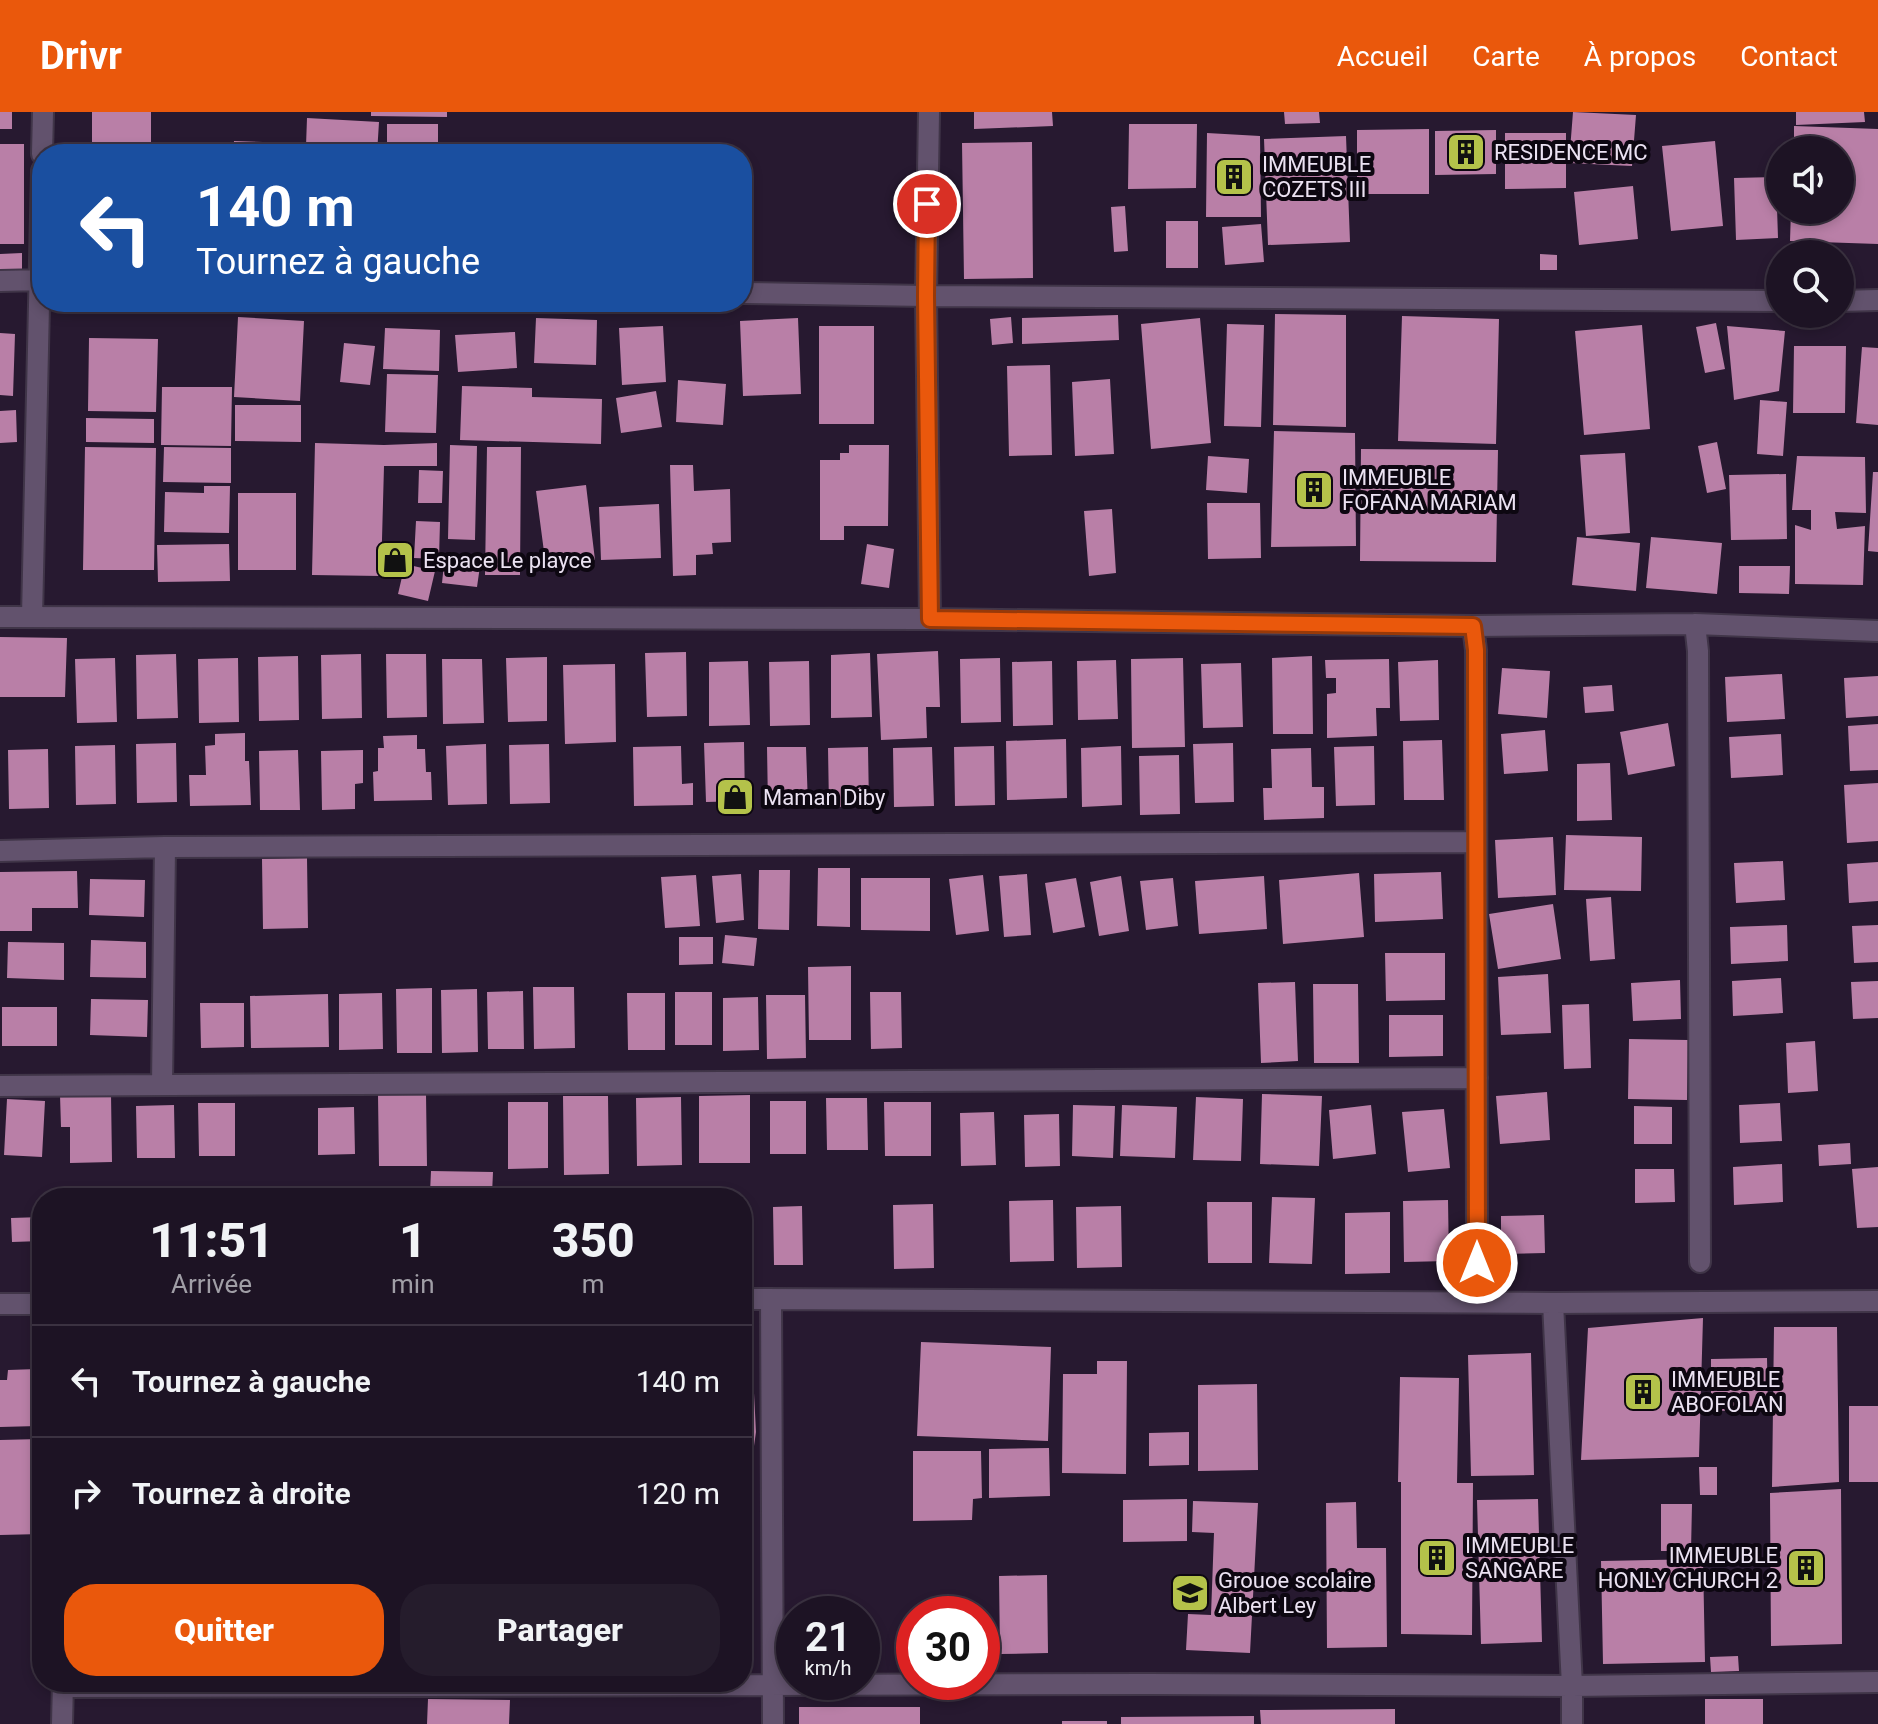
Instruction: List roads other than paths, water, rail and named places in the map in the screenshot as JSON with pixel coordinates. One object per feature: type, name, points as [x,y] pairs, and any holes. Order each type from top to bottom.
[{"type":"street","points":[[42,144],[43,112]]},
{"type":"street","points":[[929,112],[926,296],[930,619]]},
{"type":"street","points":[[0,281],[32,280]]},
{"type":"street","points":[[752,293],[1766,301]]},
{"type":"street","points":[[1854,301],[1878,300]]},
{"type":"street","points":[[32,617],[40,312]]},
{"type":"street","points":[[0,617],[930,619],[1473,626],[1695,624],[1878,631]]},
{"type":"street","points":[[1695,624],[1698,666],[1700,1262]]},
{"type":"street","points":[[1473,626],[1476,650],[1477,1263]]},
{"type":"street","points":[[0,851],[165,847],[1476,842]]},
{"type":"street","points":[[162,1085],[165,847]]},
{"type":"street","points":[[0,1086],[1477,1078]]},
{"type":"street","points":[[752,1299],[1553,1303],[1878,1301]]},
{"type":"street","points":[[771,1299],[773,1724]]},
{"type":"street","points":[[1553,1303],[1572,1724]]},
{"type":"street","points":[[0,1304],[32,1304]]},
{"type":"street","points":[[752,1685],[1572,1686],[1878,1682]]},
{"type":"street","points":[[62,1724],[63,1692]]},
{"type":"place","name":"RESIDENCE MC","points":[[1466,152]]},
{"type":"place","name":"IMMEUBLE COZETS III","points":[[1234,177]]},
{"type":"place","name":"IMMEUBLE FOFANA MARIAM","points":[[1314,490]]},
{"type":"place","name":"Espace Le playce","points":[[395,560]]},
{"type":"place","name":"Maman Diby","points":[[735,797]]},
{"type":"place","name":"IMMEUBLE ABOFOLAN","points":[[1643,1392]]},
{"type":"place","name":"IMMEUBLE SANGARE","points":[[1437,1558]]},
{"type":"place","name":"IMMEUBLE HONLY CHURCH 2","points":[[1806,1568]]},
{"type":"place","name":"Grouoe scolaire Albert Ley","points":[[1190,1593]]}]
